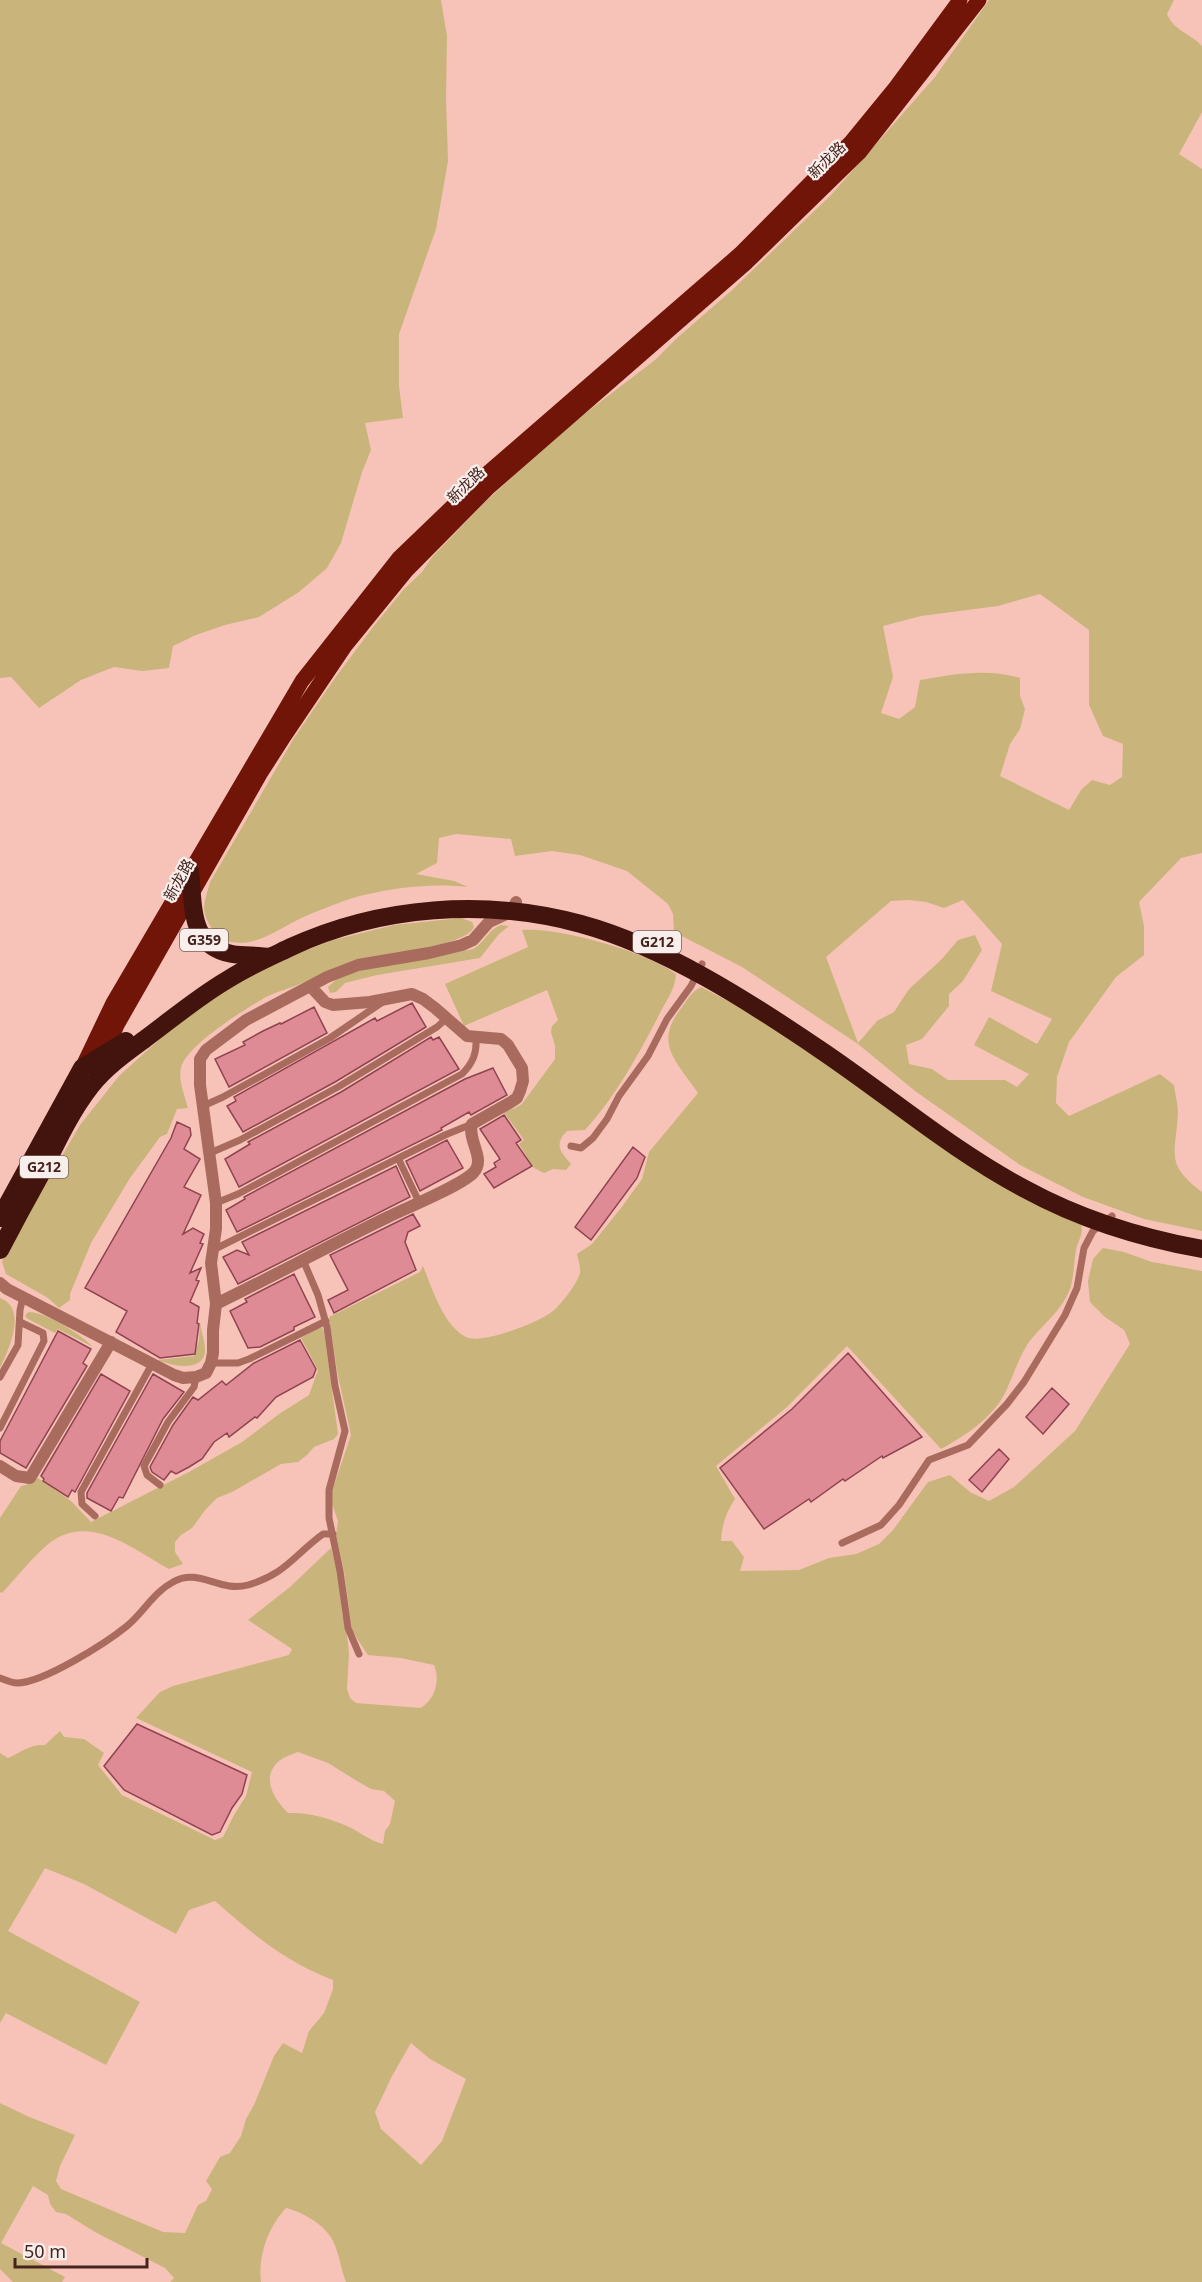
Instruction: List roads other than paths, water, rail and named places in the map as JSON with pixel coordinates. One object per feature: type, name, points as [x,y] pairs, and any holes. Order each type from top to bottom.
[{"type":"highway","name":"G359","points":[[190,872],[197,930],[205,941],[232,954],[263,956]]},
{"type":"highway","name":"G212","points":[[0,1250],[65,1126],[91,1086],[108,1067],[179,1012],[299,931],[327,919],[381,905],[415,900],[488,900],[514,907],[564,909],[612,924],[657,942],[700,969],[770,1003],[829,1041],[936,1121],[1009,1169],[1108,1220],[1155,1239],[1202,1249]]},
{"type":"highway","name":"G212","points":[[0,1218],[82,1068],[127,1041],[192,989],[263,956]]},
{"type":"highway","name":"G212","points":[[1108,1220],[1202,1240]]},
{"type":"main road","name":"新龙路","points":[[82,1068],[113,1003],[302,681],[399,558],[482,478],[740,254],[851,142],[896,87],[960,0]]},
{"type":"main road","name":"新龙路","points":[[91,1086],[117,1024],[260,774],[345,646],[406,570],[489,486],[747,262],[859,153],[979,0]]},
{"type":"street","points":[[0,1283],[152,1364],[183,1378],[196,1377],[206,1372],[211,1363],[216,1304],[211,1263],[217,1217],[199,1070],[200,1059],[206,1050],[246,1020],[327,977],[358,965],[462,945],[473,940],[489,922],[514,907]]},
{"type":"street","points":[[216,1304],[474,1173],[478,1166],[478,1158],[471,1139],[472,1124],[517,1098],[523,1081],[522,1068],[508,1045],[501,1039],[467,1036],[423,999],[412,994],[333,1005],[325,1002],[311,987]]},
{"type":"street","points":[[0,1466],[16,1476],[30,1478],[111,1342]]},
{"type":"lane","points":[[571,1146],[581,1148],[593,1138],[648,1056],[667,1019],[700,969]]},
{"type":"lane","points":[[203,1106],[224,1097],[330,1038],[386,999]]},
{"type":"lane","points":[[210,1153],[240,1140],[338,1087],[437,1027],[446,1019]]},
{"type":"lane","points":[[216,1203],[238,1194],[462,1074],[476,1055],[476,1038]]},
{"type":"lane","points":[[212,1250],[399,1160],[445,1135],[472,1124]]},
{"type":"lane","points":[[399,1160],[419,1202]]},
{"type":"lane","points":[[842,1543],[881,1525],[899,1505],[929,1460],[968,1445],[988,1426],[1024,1382],[1065,1315],[1077,1288],[1084,1248],[1093,1231],[1108,1220]]},
{"type":"lane","points":[[303,1260],[318,1295],[330,1335],[335,1386],[345,1431],[328,1490],[329,1518],[340,1571],[348,1628],[359,1654]]},
{"type":"lane","points":[[0,1377],[18,1345],[23,1297]]},
{"type":"lane","points":[[211,1363],[238,1363],[249,1359],[326,1321]]},
{"type":"lane","points":[[0,1428],[44,1341],[43,1333],[20,1322]]},
{"type":"lane","points":[[95,1516],[82,1504],[81,1492],[152,1364]]},
{"type":"lane","points":[[160,1485],[147,1475],[144,1466],[168,1422],[194,1387],[196,1377]]},
{"type":"lane","points":[[0,1678],[17,1683],[33,1680],[76,1660],[126,1627],[172,1582],[184,1577],[200,1577],[218,1585],[232,1587],[247,1585],[280,1572],[323,1534],[333,1534]]}]
